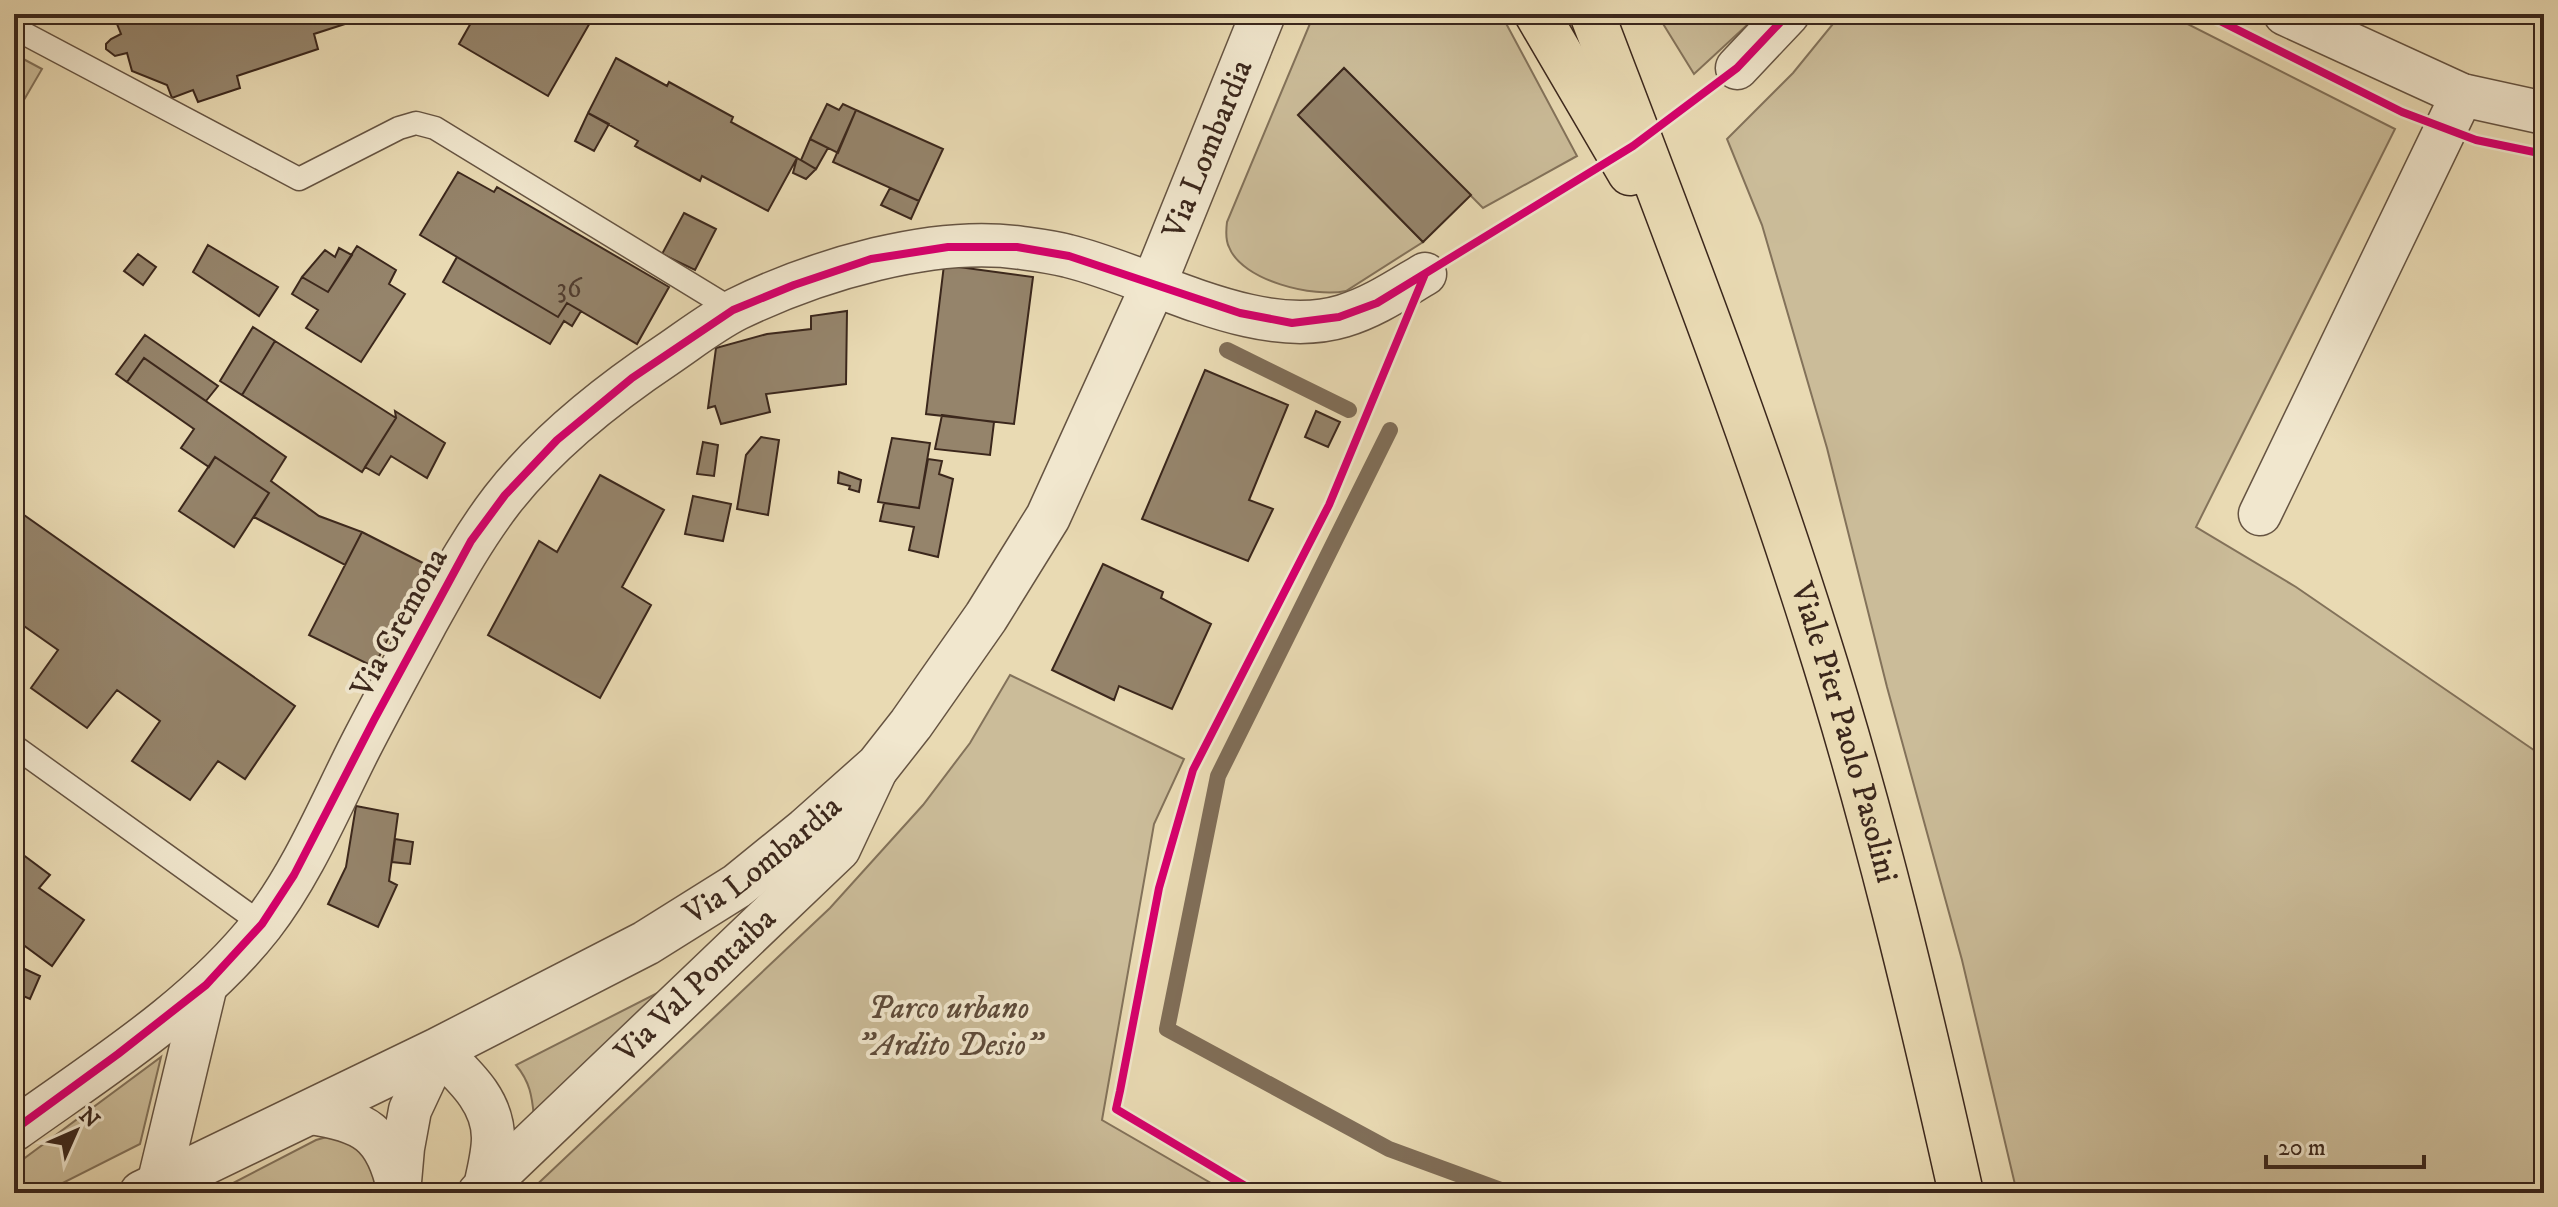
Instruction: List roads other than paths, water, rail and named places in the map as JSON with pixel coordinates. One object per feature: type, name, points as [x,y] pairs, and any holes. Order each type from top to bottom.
[{"type":"main road","name":"Viale Pier Paolo Pasolini","points":[[1537,14],[1694,282]]},
{"type":"main road","name":"Viale Pier Paolo Pasolini","points":[[1592,14],[1694,282],[1816,633],[1867,807],[1922,1018],[1961,1193]]},
{"type":"street","name":"Via Lombardia","points":[[150,1189],[311,1113],[646,943],[737,886],[878,766],[986,617],[1048,517],[1153,286],[1263,14]]},
{"type":"street","points":[[1737,68],[1788,14]]},
{"type":"street","points":[[2285,14],[2462,95],[2544,113]]},
{"type":"street","points":[[2260,514],[2462,95]]},
{"type":"street","name":"Via Cremona","points":[[14,1130],[206,985],[262,924],[294,875],[471,541],[505,495],[557,440],[632,378],[733,310],[871,259],[948,247],[1017,247],[1069,256],[1153,286]]},
{"type":"street","points":[[1153,286],[1240,313],[1292,323],[1339,317],[1377,303],[1425,274]]},
{"type":"street","name":"Via Val Pontaiba","points":[[482,1190],[839,849],[878,766]]},
{"type":"street","name":"Via Cremona","points":[[150,1189],[206,985]]},
{"type":"street","points":[[399,1193],[410,1110],[438,1050]]},
{"type":"street","name":"Via Val Pontaiba","points":[[438,1050],[480,1095],[492,1120],[493,1140],[482,1190]]},
{"type":"street","points":[[311,1113],[345,1118],[375,1137],[393,1168],[399,1193]]},
{"type":"lane","points":[[14,28],[299,179],[399,128],[416,123],[435,128],[733,310]]},
{"type":"lane","points":[[14,746],[262,924]]},
{"type":"waterway","points":[[1227,350],[1349,410]]},
{"type":"waterway","points":[[1390,430],[1218,776],[1167,1029],[1389,1149],[1509,1193]]},
{"type":"park label","name":"Parco urbano \"Ardito Desio\"","points":[[949,1028]]}]
